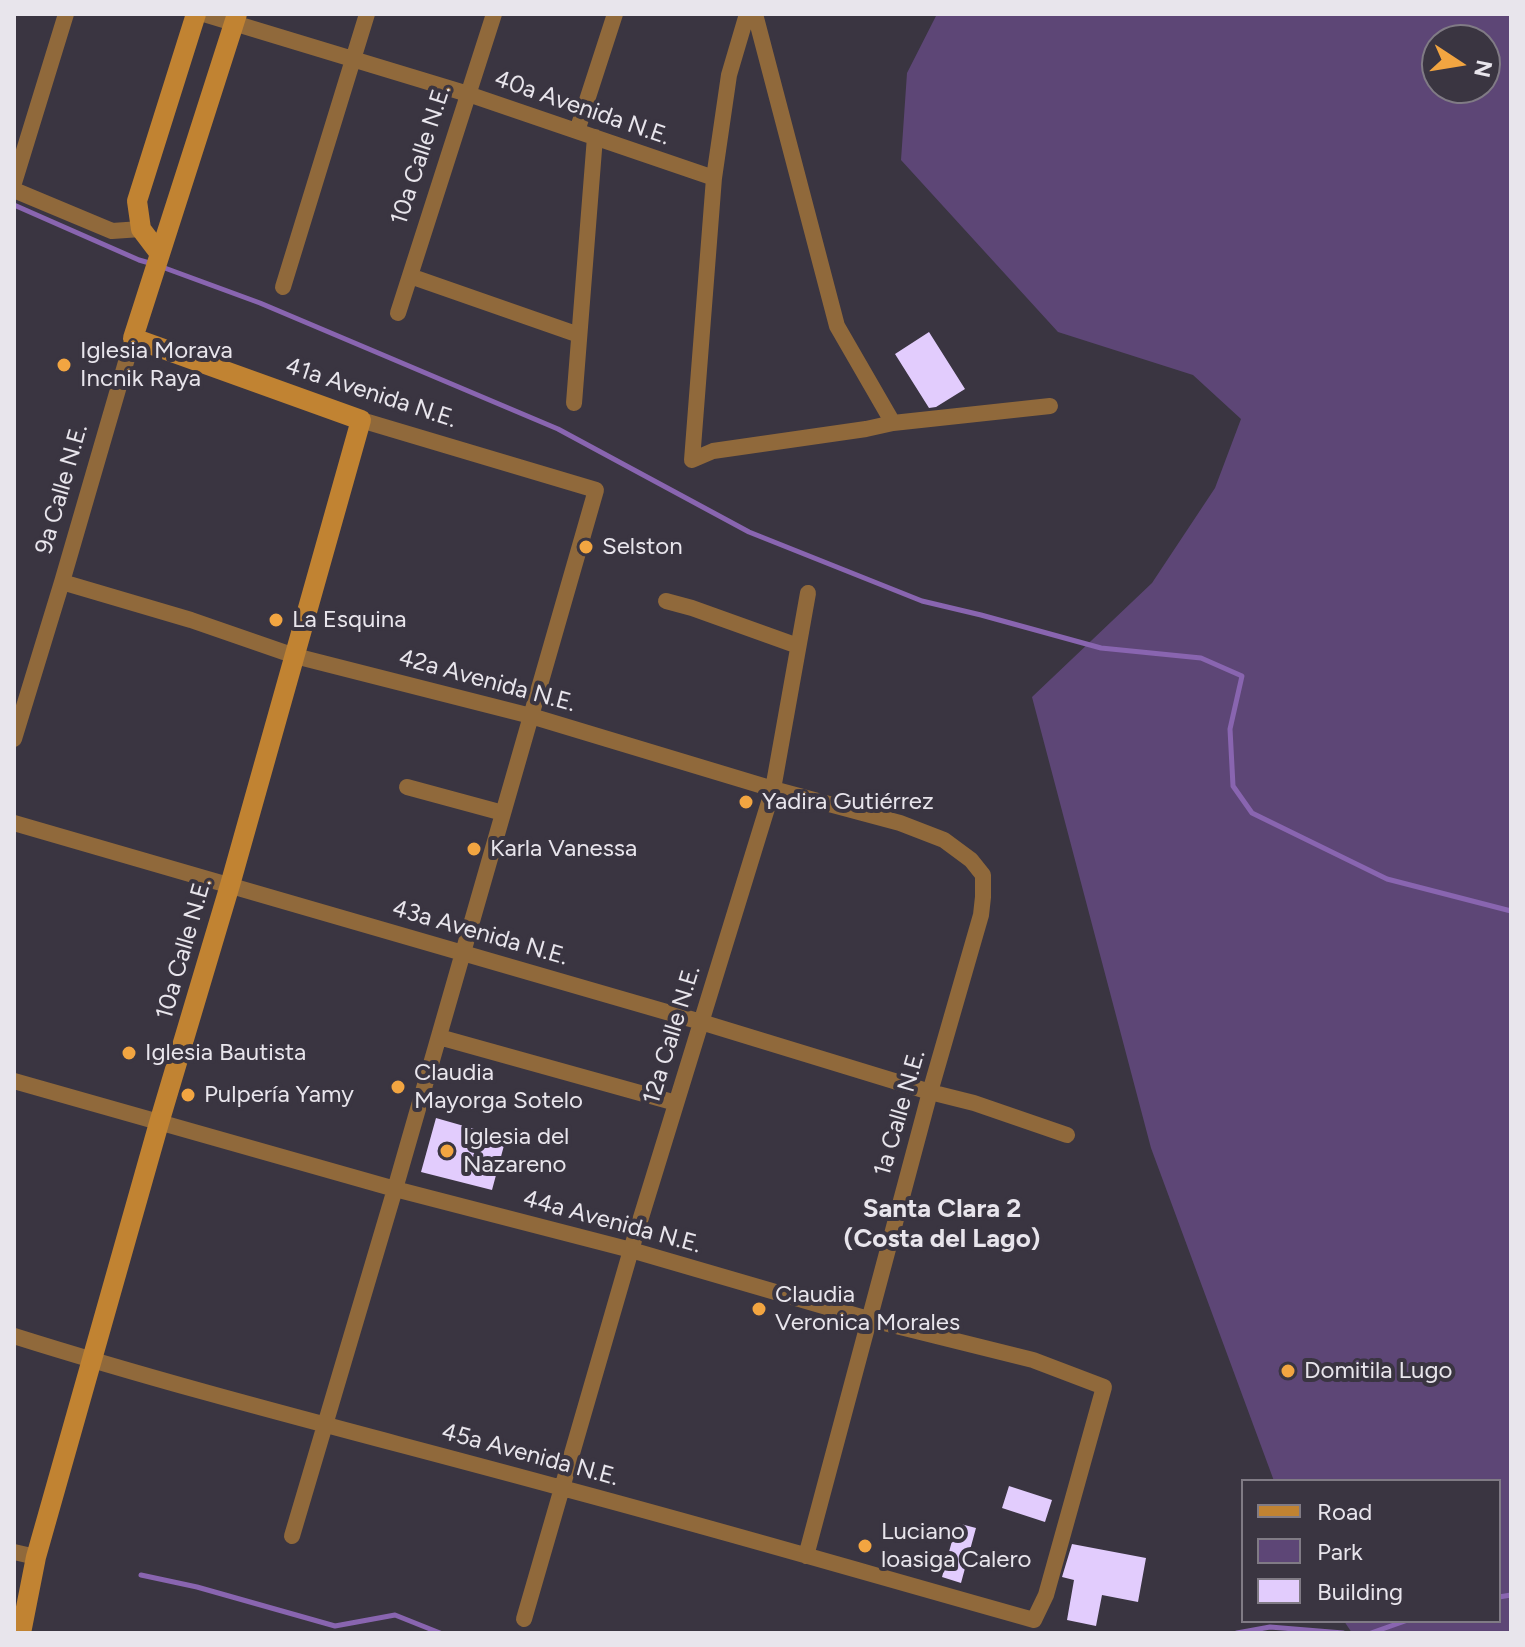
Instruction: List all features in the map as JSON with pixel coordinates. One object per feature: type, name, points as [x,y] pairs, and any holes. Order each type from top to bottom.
[{"type":"street","points":[[14,183],[66,14]]},
{"type":"street","points":[[158,262],[141,229],[137,201],[196,14]]},
{"type":"street","name":"40a Avenida N.E.","points":[[204,14],[236,18],[714,178]]},
{"type":"street","points":[[283,287],[367,14]]},
{"type":"street","name":"10a Calle N.E.","points":[[398,313],[494,14]]},
{"type":"street","points":[[577,131],[615,14]]},
{"type":"street","points":[[747,14],[729,75],[714,178],[692,460],[713,451],[893,423],[1050,406]]},
{"type":"street","points":[[755,14],[837,326],[893,423]]},
{"type":"street","name":"9a Calle N.E.","points":[[14,739],[133,338],[236,18]]},
{"type":"street","points":[[574,403],[595,137]]},
{"type":"street","points":[[14,190],[112,231],[141,229]]},
{"type":"street","points":[[410,276],[579,335]]},
{"type":"street","name":"41a Avenida N.E.","points":[[133,338],[361,420],[596,490],[531,716]]},
{"type":"street","name":"10a Calle N.E.","points":[[21,1633],[36,1557],[91,1360],[230,885],[361,420]]},
{"type":"street","name":"42a Avenida N.E.","points":[[62,582],[191,620],[295,656],[531,716],[773,789],[900,823]]},
{"type":"street","name":"12a Calle N.E.","points":[[524,1619],[631,1250],[773,789],[808,593]]},
{"type":"street","points":[[666,601],[798,646]]},
{"type":"street","points":[[292,1536],[531,716]]},
{"type":"street","points":[[407,787],[503,813]]},
{"type":"street","name":"43a Avenida N.E.","points":[[14,823],[701,1022],[974,1103],[1067,1135]]},
{"type":"street","name":"1a Calle N.E.","points":[[806,1556],[868,1319],[981,915],[983,875],[971,860],[944,840],[900,823]]},
{"type":"street","points":[[439,1037],[676,1103]]},
{"type":"street","name":"44a Avenida N.E.","points":[[14,1081],[395,1189],[631,1250],[868,1319],[1033,1360],[1104,1387],[1046,1595],[1034,1620]]},
{"type":"street","name":"45a Avenida N.E.","points":[[14,1336],[325,1426],[563,1488],[1034,1620]]},
{"type":"street","points":[[14,1552],[36,1557]]},
{"type":"green space","points":[[937,14],[1511,14],[1511,1633],[1352,1633],[1345,1623],[1501,1623],[1501,1479],[1273,1479],[1151,1148],[1032,697],[1152,583],[1215,488],[1241,419],[1193,375],[1058,332],[901,160],[907,73]]},
{"type":"building","points":[[929,332],[965,389],[929,408],[895,354]]},
{"type":"building","points":[[436,1118],[506,1138],[492,1190],[421,1172]]},
{"type":"building","points":[[1009,1486],[1052,1500],[1045,1522],[1002,1508]]},
{"type":"building","points":[[957,1523],[976,1528],[961,1583],[942,1577]]},
{"type":"building","points":[[1072,1544],[1146,1558],[1138,1602],[1102,1595],[1096,1626],[1067,1620],[1074,1580],[1062,1577]]},
{"type":"waterway","points":[[14,205],[153,264]]},
{"type":"waterway","points":[[162,267],[260,303],[558,429],[749,532],[922,601],[1101,648],[1201,658],[1242,676],[1230,729],[1233,786],[1252,813],[1387,879],[1511,911]]},
{"type":"waterway","points":[[141,1575],[197,1587],[335,1626],[395,1615],[440,1633]]},
{"type":"waterway","points":[[1501,1597],[1511,1595]]},
{"type":"waterway","points":[[1371,1633],[1399,1623]]},
{"type":"waterway","points":[[1237,1633],[1270,1627],[1343,1633]]},
{"type":"place","name":"Iglesia Morava Incnik Raya","points":[[64,365]]},
{"type":"place","name":"Selston","points":[[586,547]]},
{"type":"place","name":"La Esquina","points":[[276,620]]},
{"type":"place","name":"Yadira Gutiérrez","points":[[746,802]]},
{"type":"place","name":"Karla Vanessa","points":[[474,849]]},
{"type":"place","name":"Iglesia Bautista","points":[[129,1053]]},
{"type":"place","name":"Claudia Mayorga Sotelo","points":[[398,1087]]},
{"type":"place","name":"Pulpería Yamy","points":[[188,1095]]},
{"type":"place","name":"Iglesia del Nazareno","points":[[447,1151]]},
{"type":"place","name":"Claudia Veronica Morales","points":[[759,1309]]},
{"type":"place","name":"Domitila Lugo","points":[[1288,1371]]},
{"type":"place","name":"Luciano loasiga Calero","points":[[865,1546]]},
{"type":"district","name":"Santa Clara 2 (Costa del Lago)","points":[[942,1224]]}]
